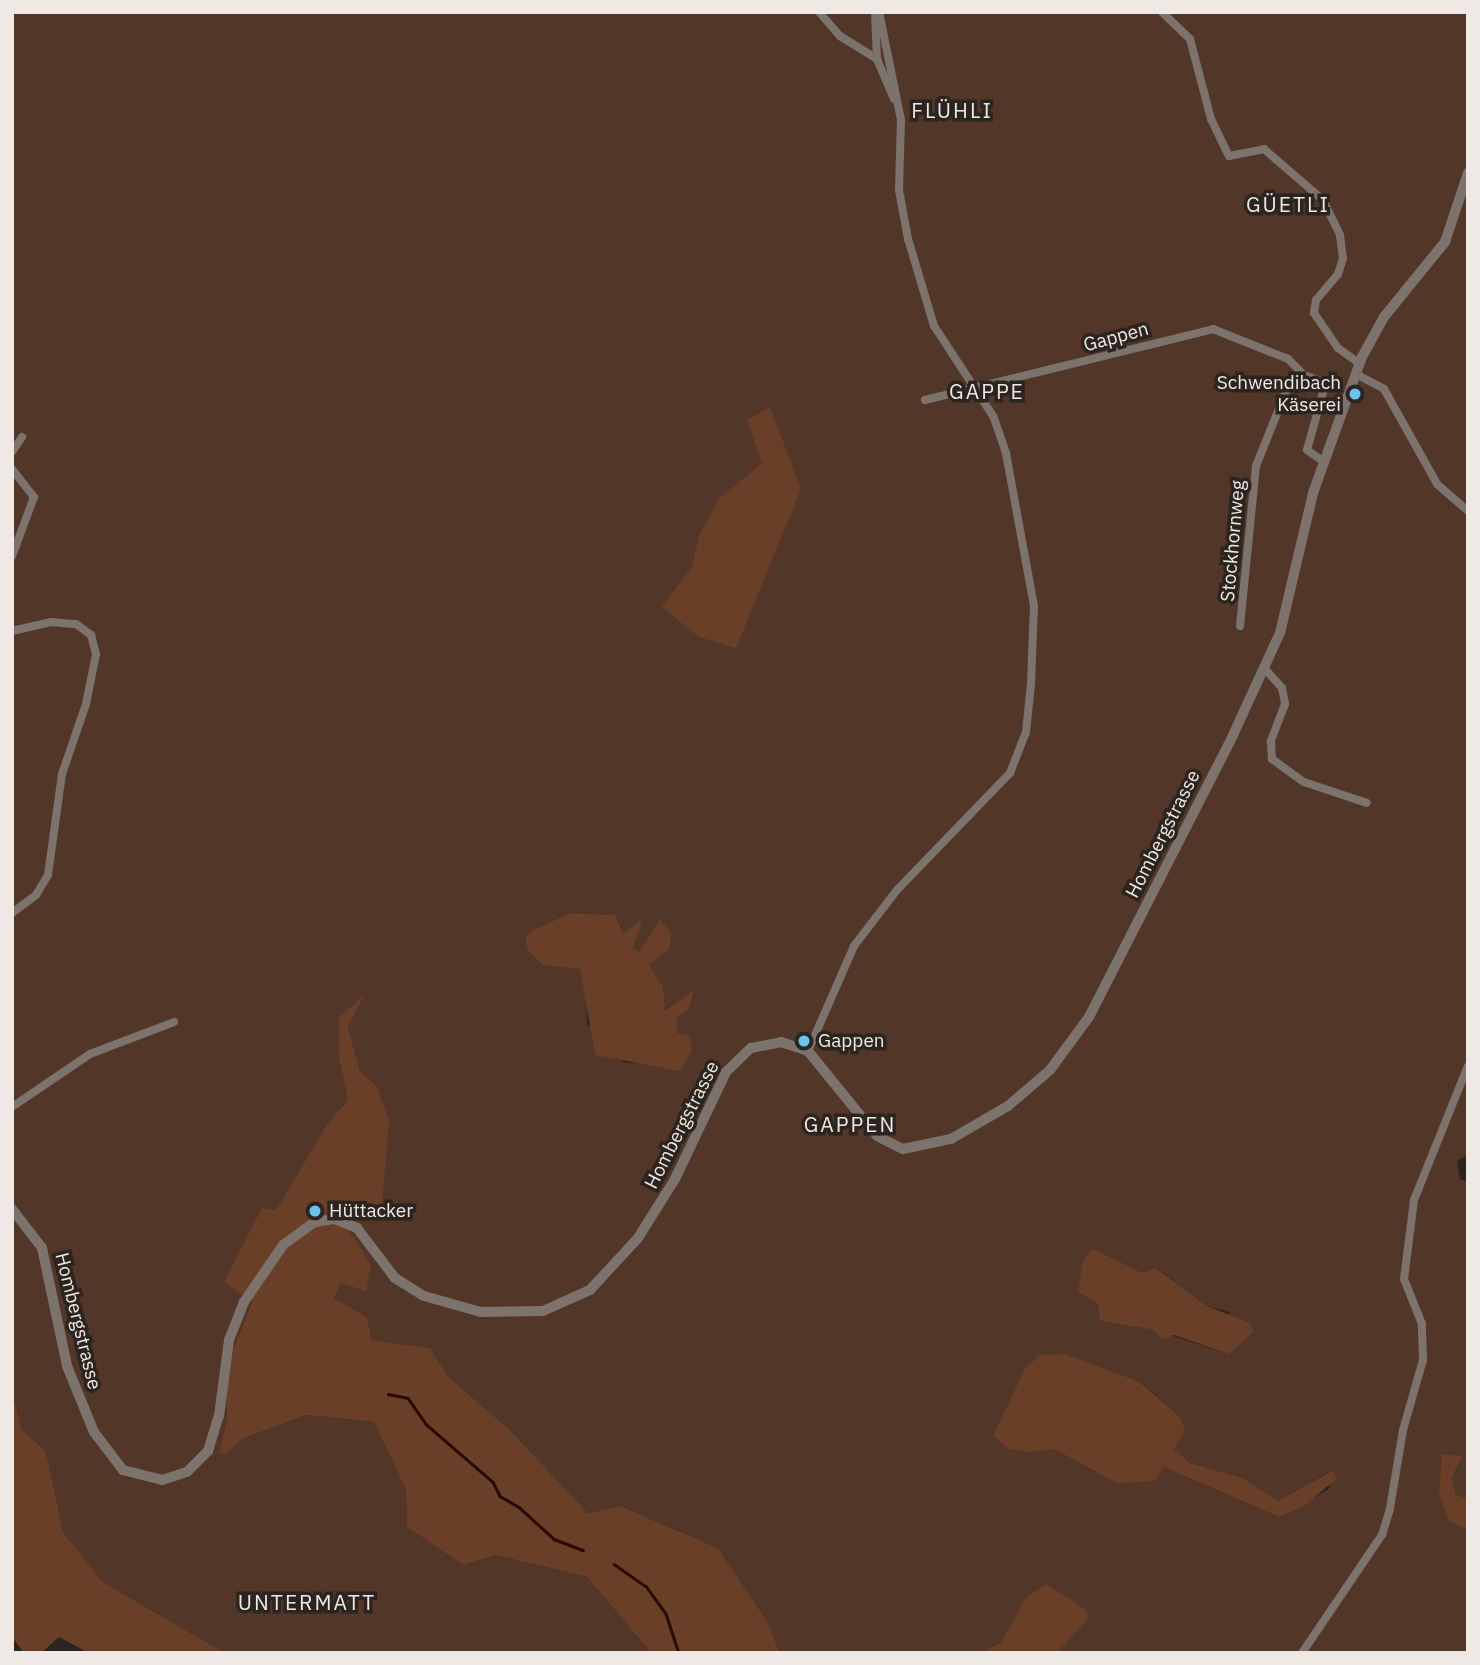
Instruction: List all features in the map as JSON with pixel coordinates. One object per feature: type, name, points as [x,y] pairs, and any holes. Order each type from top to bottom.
[{"type":"street","points":[[819,12],[840,36],[877,59]]},
{"type":"street","points":[[877,12],[877,59],[900,109]]},
{"type":"street","points":[[808,1051],[854,946],[897,890],[1010,773],[1026,732],[1034,606],[1003,438],[934,326],[908,239],[899,190],[900,109],[877,12]]},
{"type":"street","points":[[1162,12],[1190,39],[1211,119],[1229,156],[1264,149],[1312,187],[1328,209],[1340,235],[1343,258],[1338,274],[1316,300],[1314,313],[1338,348],[1357,368],[1384,388],[1437,484],[1468,511]]},
{"type":"street","name":"Hombergstrasse","points":[[12,1209],[29,1224],[46,1258],[67,1366],[94,1432],[123,1470],[144,1479],[172,1478],[192,1468],[208,1451],[218,1425],[225,1355],[237,1316],[264,1267],[301,1229],[327,1219],[352,1225],[395,1278],[447,1304],[512,1314],[566,1304],[598,1284],[648,1223],[680,1169],[720,1081],[737,1058],[751,1048],[772,1042],[808,1051],[877,1136],[904,1149],[951,1139],[1024,1094],[1065,1053],[1100,998],[1265,669],[1280,632],[1324,462],[1357,368],[1384,317],[1445,243],[1468,173]]},
{"type":"street","name":"Gappen","points":[[925,400],[1213,329],[1288,359],[1304,375]]},
{"type":"street","points":[[1304,375],[1314,377],[1324,389],[1307,450],[1324,462]]},
{"type":"street","name":"Stockhornweg","points":[[1240,626],[1256,466],[1286,391],[1304,375]]},
{"type":"street","points":[[12,452],[23,437]]},
{"type":"street","points":[[12,469],[34,496],[12,556]]},
{"type":"street","points":[[12,631],[51,622],[76,624],[91,635],[96,654],[86,704],[62,774],[48,875],[36,895],[12,913]]},
{"type":"street","points":[[1265,669],[1282,688],[1285,704],[1270,741],[1272,759],[1304,782],[1367,803]]},
{"type":"street","points":[[12,1107],[95,1050],[174,1021]]},
{"type":"street","points":[[1302,1653],[1382,1535],[1391,1508],[1403,1430],[1423,1360],[1422,1324],[1404,1279],[1412,1213],[1422,1170],[1468,1066]]},
{"type":"shaded area","points":[[12,12],[1468,12],[1468,1155],[1457,1161],[1460,1179],[1468,1182],[1468,1498],[1456,1495],[1452,1477],[1463,1457],[1439,1494],[1450,1521],[1468,1530],[1468,1653],[1057,1653],[1088,1618],[1025,1599],[1001,1642],[982,1653],[780,1653],[767,1621],[718,1548],[620,1506],[588,1513],[511,1431],[448,1376],[430,1348],[370,1340],[367,1317],[334,1298],[341,1283],[371,1264],[350,1232],[349,1208],[382,1205],[376,1085],[360,1071],[348,1027],[362,997],[339,1018],[339,1059],[348,1100],[327,1124],[276,1210],[225,1282],[252,1301],[225,1368],[227,1421],[220,1453],[226,1454],[244,1438],[307,1415],[374,1422],[406,1490],[407,1527],[463,1565],[496,1555],[587,1577],[651,1653],[225,1653],[103,1582],[63,1532],[46,1451],[22,1430],[12,1391]],"holes":[[[570,913],[615,915],[623,933],[641,920],[633,949],[640,952],[660,921],[649,965],[663,986],[664,1010],[695,991],[688,1010],[676,1019],[676,1033],[648,1064],[623,1062],[587,1024],[586,985],[580,969],[558,964],[533,930]],[[1092,1248],[1142,1274],[1157,1268],[1207,1306],[1229,1312],[1229,1354],[1154,1330],[1100,1321],[1097,1303],[1078,1292]],[[1105,1372],[1141,1382],[1179,1416],[1174,1449],[1190,1463],[1243,1478],[1278,1501],[1332,1470],[1329,1489],[1279,1517],[1164,1467],[1116,1483],[1054,1449],[993,1436],[1009,1406]]]},
{"type":"shaded area","points":[[770,407],[801,489],[736,648],[699,637],[662,607],[692,567],[699,536],[719,499],[762,463],[747,420]]},
{"type":"shaded area","points":[[570,913],[615,915],[623,933],[642,919],[633,949],[640,951],[660,920],[671,933],[670,948],[649,965],[663,986],[665,1010],[695,990],[688,1010],[676,1019],[677,1033],[689,1035],[692,1050],[680,1071],[595,1055],[580,969],[543,965],[527,949],[526,938],[533,930]]},
{"type":"shaded area","points":[[364,995],[348,1027],[360,1071],[376,1085],[389,1120],[382,1205],[349,1208],[350,1232],[371,1264],[366,1291],[341,1283],[334,1298],[367,1317],[371,1340],[430,1348],[448,1376],[511,1431],[588,1513],[620,1506],[718,1548],[767,1621],[780,1653],[651,1653],[587,1577],[496,1555],[463,1565],[407,1527],[406,1490],[374,1422],[307,1415],[244,1438],[226,1454],[219,1453],[227,1421],[225,1368],[252,1302],[224,1282],[262,1208],[276,1210],[327,1124],[348,1100],[339,1059],[339,1017]]},
{"type":"shaded area","points":[[1092,1248],[1142,1273],[1156,1268],[1207,1306],[1250,1323],[1254,1331],[1229,1354],[1174,1335],[1161,1339],[1154,1330],[1100,1321],[1097,1303],[1078,1292],[1083,1261]]},
{"type":"shaded area","points":[[1064,1354],[1140,1382],[1179,1416],[1185,1430],[1174,1449],[1190,1463],[1243,1478],[1278,1501],[1333,1470],[1336,1479],[1304,1506],[1279,1517],[1164,1467],[1154,1481],[1116,1483],[1054,1449],[1028,1452],[1009,1449],[993,1436],[1025,1369],[1040,1355]]},
{"type":"shaded area","points":[[12,1391],[22,1430],[46,1451],[63,1532],[103,1582],[225,1653],[89,1653],[59,1637],[41,1653],[24,1653],[12,1637]]},
{"type":"shaded area","points":[[1442,1454],[1463,1456],[1452,1477],[1456,1495],[1468,1498],[1468,1530],[1449,1521],[1439,1494]]},
{"type":"shaded area","points":[[1046,1584],[1086,1610],[1088,1619],[1057,1653],[982,1653],[1001,1642],[1025,1599]]},
{"type":"waterway","points":[[388,1394],[408,1398],[427,1425],[493,1482],[500,1496],[519,1507],[554,1539],[583,1550]]},
{"type":"waterway","points":[[614,1564],[646,1586],[666,1614],[679,1653]]},
{"type":"place","name":"Schwendibach Käserei","points":[[1355,394]]},
{"type":"place","name":"Gappen","points":[[804,1041]]},
{"type":"place","name":"Hüttacker","points":[[315,1211]]},
{"type":"district","name":"FLÜHLI","points":[[952,110]]},
{"type":"district","name":"GÜETLI","points":[[1288,204]]},
{"type":"district","name":"GAPPE","points":[[987,391]]},
{"type":"district","name":"GAPPEN","points":[[850,1124]]},
{"type":"district","name":"UNTERMATT","points":[[307,1602]]}]
